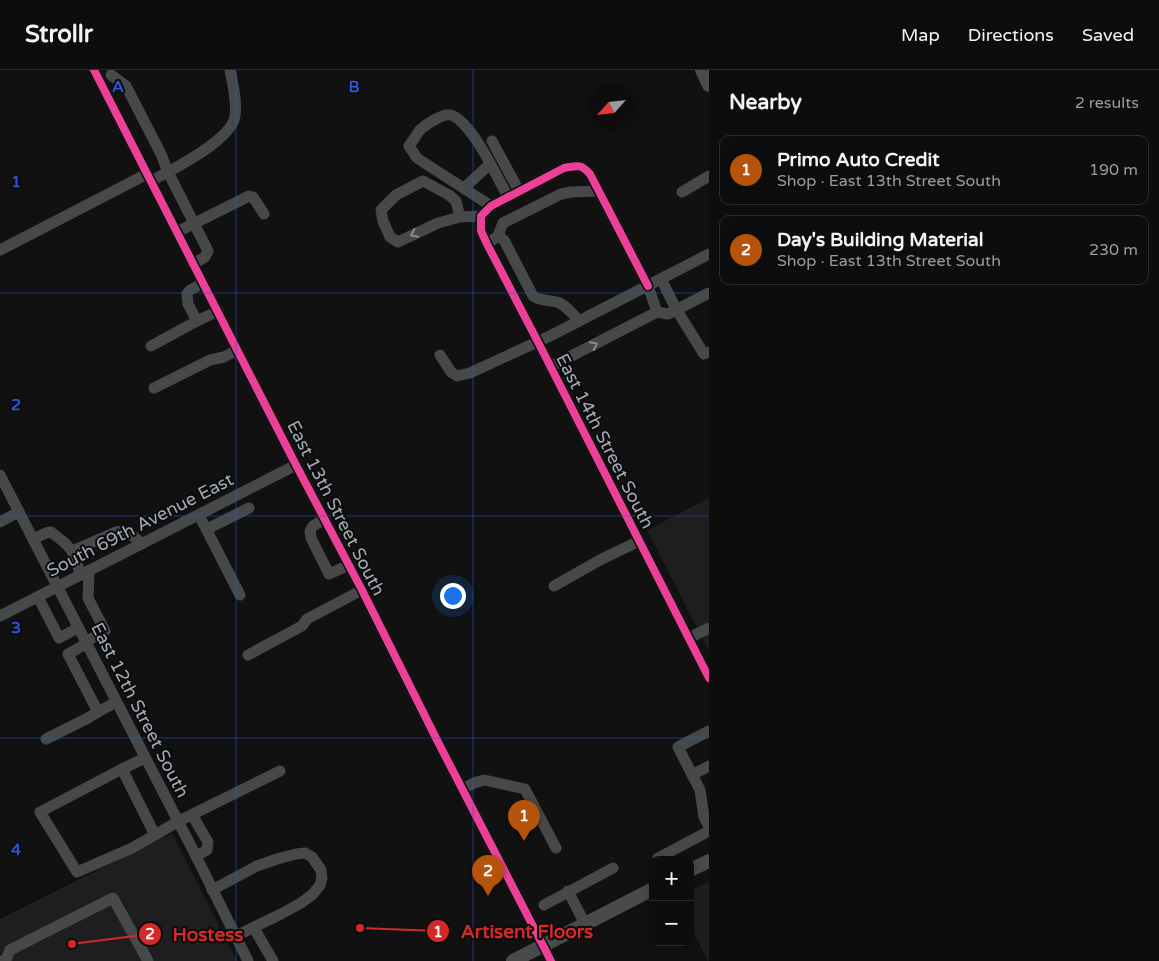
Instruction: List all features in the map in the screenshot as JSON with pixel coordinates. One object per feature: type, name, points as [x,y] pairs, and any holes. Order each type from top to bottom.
[{"type":"main road","points":[[702,70],[709,85]]},
{"type":"main road","points":[[694,868],[709,861]]},
{"type":"main road","points":[[513,961],[649,892]]},
{"type":"street","name":"East 13th Street South","points":[[94,70],[551,961]]},
{"type":"street","points":[[0,250],[149,177],[168,172],[185,163],[228,131],[235,118],[235,97],[230,70]]},
{"type":"street","points":[[101,84],[112,73],[126,86],[161,154],[208,252],[205,257],[193,264]]},
{"type":"street","points":[[491,206],[418,158],[409,146],[420,130],[435,119],[445,115],[450,115],[462,122],[478,143],[508,197]]},
{"type":"street","points":[[492,141],[519,191]]},
{"type":"street","points":[[464,188],[490,164]]},
{"type":"street","points":[[460,217],[456,201],[449,195],[423,181],[396,195],[381,210],[382,221],[390,237],[398,242],[438,222],[460,217],[481,216],[491,206],[564,168],[583,167],[590,174],[648,286],[657,312]]},
{"type":"street","points":[[682,192],[709,176]]},
{"type":"street","points":[[487,244],[498,236],[503,223],[561,194],[599,191]]},
{"type":"street","points":[[177,232],[249,196],[253,197],[264,214]]},
{"type":"street","points":[[169,217],[186,208]]},
{"type":"street","name":"East 14th Street South","points":[[481,216],[481,231],[487,244],[709,678]]},
{"type":"street","points":[[498,236],[504,240],[532,296],[537,299],[558,302],[572,311],[579,321]]},
{"type":"street","points":[[440,355],[450,372],[457,376],[470,373],[538,342],[709,254]]},
{"type":"street","points":[[661,279],[676,309],[704,354],[709,352]]},
{"type":"street","points":[[197,322],[188,304],[187,294],[190,290],[204,283]]},
{"type":"street","points":[[550,367],[657,312],[668,314],[709,293]]},
{"type":"street","points":[[519,307],[532,296]]},
{"type":"street","points":[[151,346],[218,311]]},
{"type":"street","points":[[154,388],[210,360],[224,357],[237,350]]},
{"type":"street","name":"South 69th Avenue East","points":[[0,616],[296,465]]},
{"type":"street","name":"East 12th Street South","points":[[0,475],[248,961]]},
{"type":"street","points":[[207,530],[249,508]]},
{"type":"street","points":[[0,522],[19,512]]},
{"type":"street","points":[[200,515],[240,595]]},
{"type":"street","points":[[325,519],[313,526],[310,531],[311,538],[329,574],[349,564]]},
{"type":"street","points":[[72,551],[122,530],[132,534],[142,544]]},
{"type":"street","points":[[33,539],[51,532],[72,551],[85,573],[88,598],[105,631],[68,654],[98,712]]},
{"type":"street","points":[[554,586],[600,560],[640,541]]},
{"type":"street","points":[[248,655],[302,626],[307,619],[362,590]]},
{"type":"street","points":[[38,597],[59,638],[78,628]]},
{"type":"street","points":[[689,638],[709,628]]},
{"type":"street","points":[[46,738],[116,702]]},
{"type":"street","points":[[662,856],[709,829],[704,817],[700,790],[678,747],[709,731]]},
{"type":"street","points":[[145,758],[40,812],[77,872],[132,848],[178,822],[280,771]]},
{"type":"street","points":[[692,775],[709,766]]},
{"type":"street","points":[[122,769],[155,835]]},
{"type":"street","points":[[463,789],[484,780],[525,789],[556,848]]},
{"type":"street","points":[[192,815],[208,842],[207,850],[196,856]]},
{"type":"street","points":[[212,890],[257,866],[304,853],[312,857],[322,870],[320,886],[313,894],[301,903],[236,936]]},
{"type":"street","points":[[544,905],[613,868]]},
{"type":"street","points":[[568,892],[585,924]]},
{"type":"street","points":[[5,960],[10,950],[113,898],[148,961]]},
{"type":"street","points":[[254,928],[273,961]]},
{"type":"street","points":[[243,950],[260,940]]},
{"type":"shaded area","points":[[709,498],[709,651],[647,530]]},
{"type":"shaded area","points":[[172,833],[237,961],[0,961],[0,919]]},
{"type":"shaded area","points":[[709,882],[709,961],[694,933],[694,889]]},
{"type":"cycle path","points":[[94,70],[551,961]]},
{"type":"cycle path","points":[[648,286],[590,174],[581,167],[564,168],[491,206],[481,216],[481,231],[487,244],[709,678]]},
{"type":"place","name":"Primo Auto Credit","points":[[524,841]]},
{"type":"place","name":"Day's Building Material","points":[[488,896]]},
{"type":"place","name":"Artisent Floors","points":[[360,928]]},
{"type":"place","name":"Hostess","points":[[72,944]]}]
